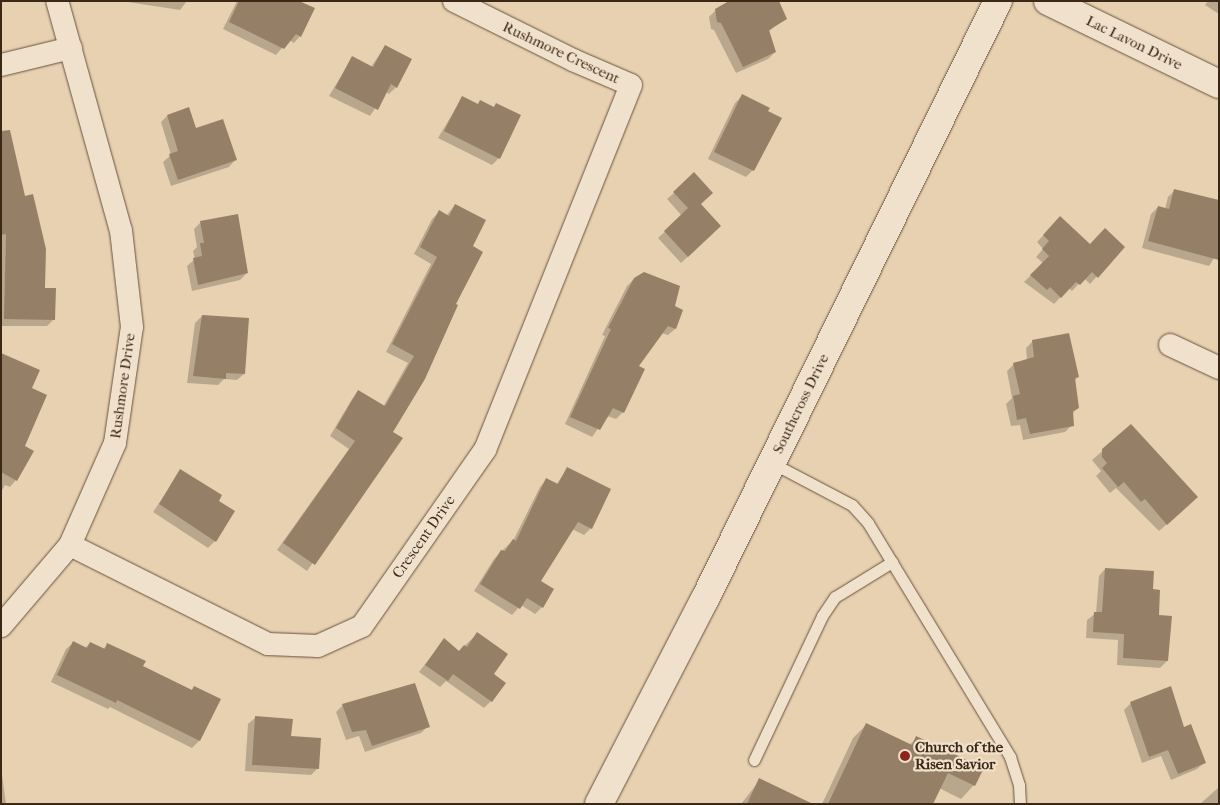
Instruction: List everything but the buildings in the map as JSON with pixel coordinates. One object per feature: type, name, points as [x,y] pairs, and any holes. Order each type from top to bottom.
[{"type":"street","name":"Rushmore Drive","points":[[1,626],[70,545],[115,443],[132,327],[121,232],[57,1]]},
{"type":"street","name":"Rushmore Crescent","points":[[454,1],[573,60],[631,85],[604,152]]},
{"type":"street","name":"Southcross Drive","points":[[599,804],[772,463],[998,1]]},
{"type":"street","name":"Lac Lavon Drive","points":[[1048,1],[1219,84]]},
{"type":"street","points":[[1,65],[71,48]]},
{"type":"street","name":"Crescent Drive","points":[[70,545],[268,644],[318,646],[362,626],[485,450],[604,152]]},
{"type":"street","points":[[1170,344],[1219,368]]},
{"type":"lane","points":[[772,463],[852,506],[868,523],[1010,757],[1019,785],[1020,804]]},
{"type":"lane","points":[[754,760],[822,616],[835,597],[892,562]]},
{"type":"place","name":"Church of the Risen Savior","points":[[905,756]]}]
